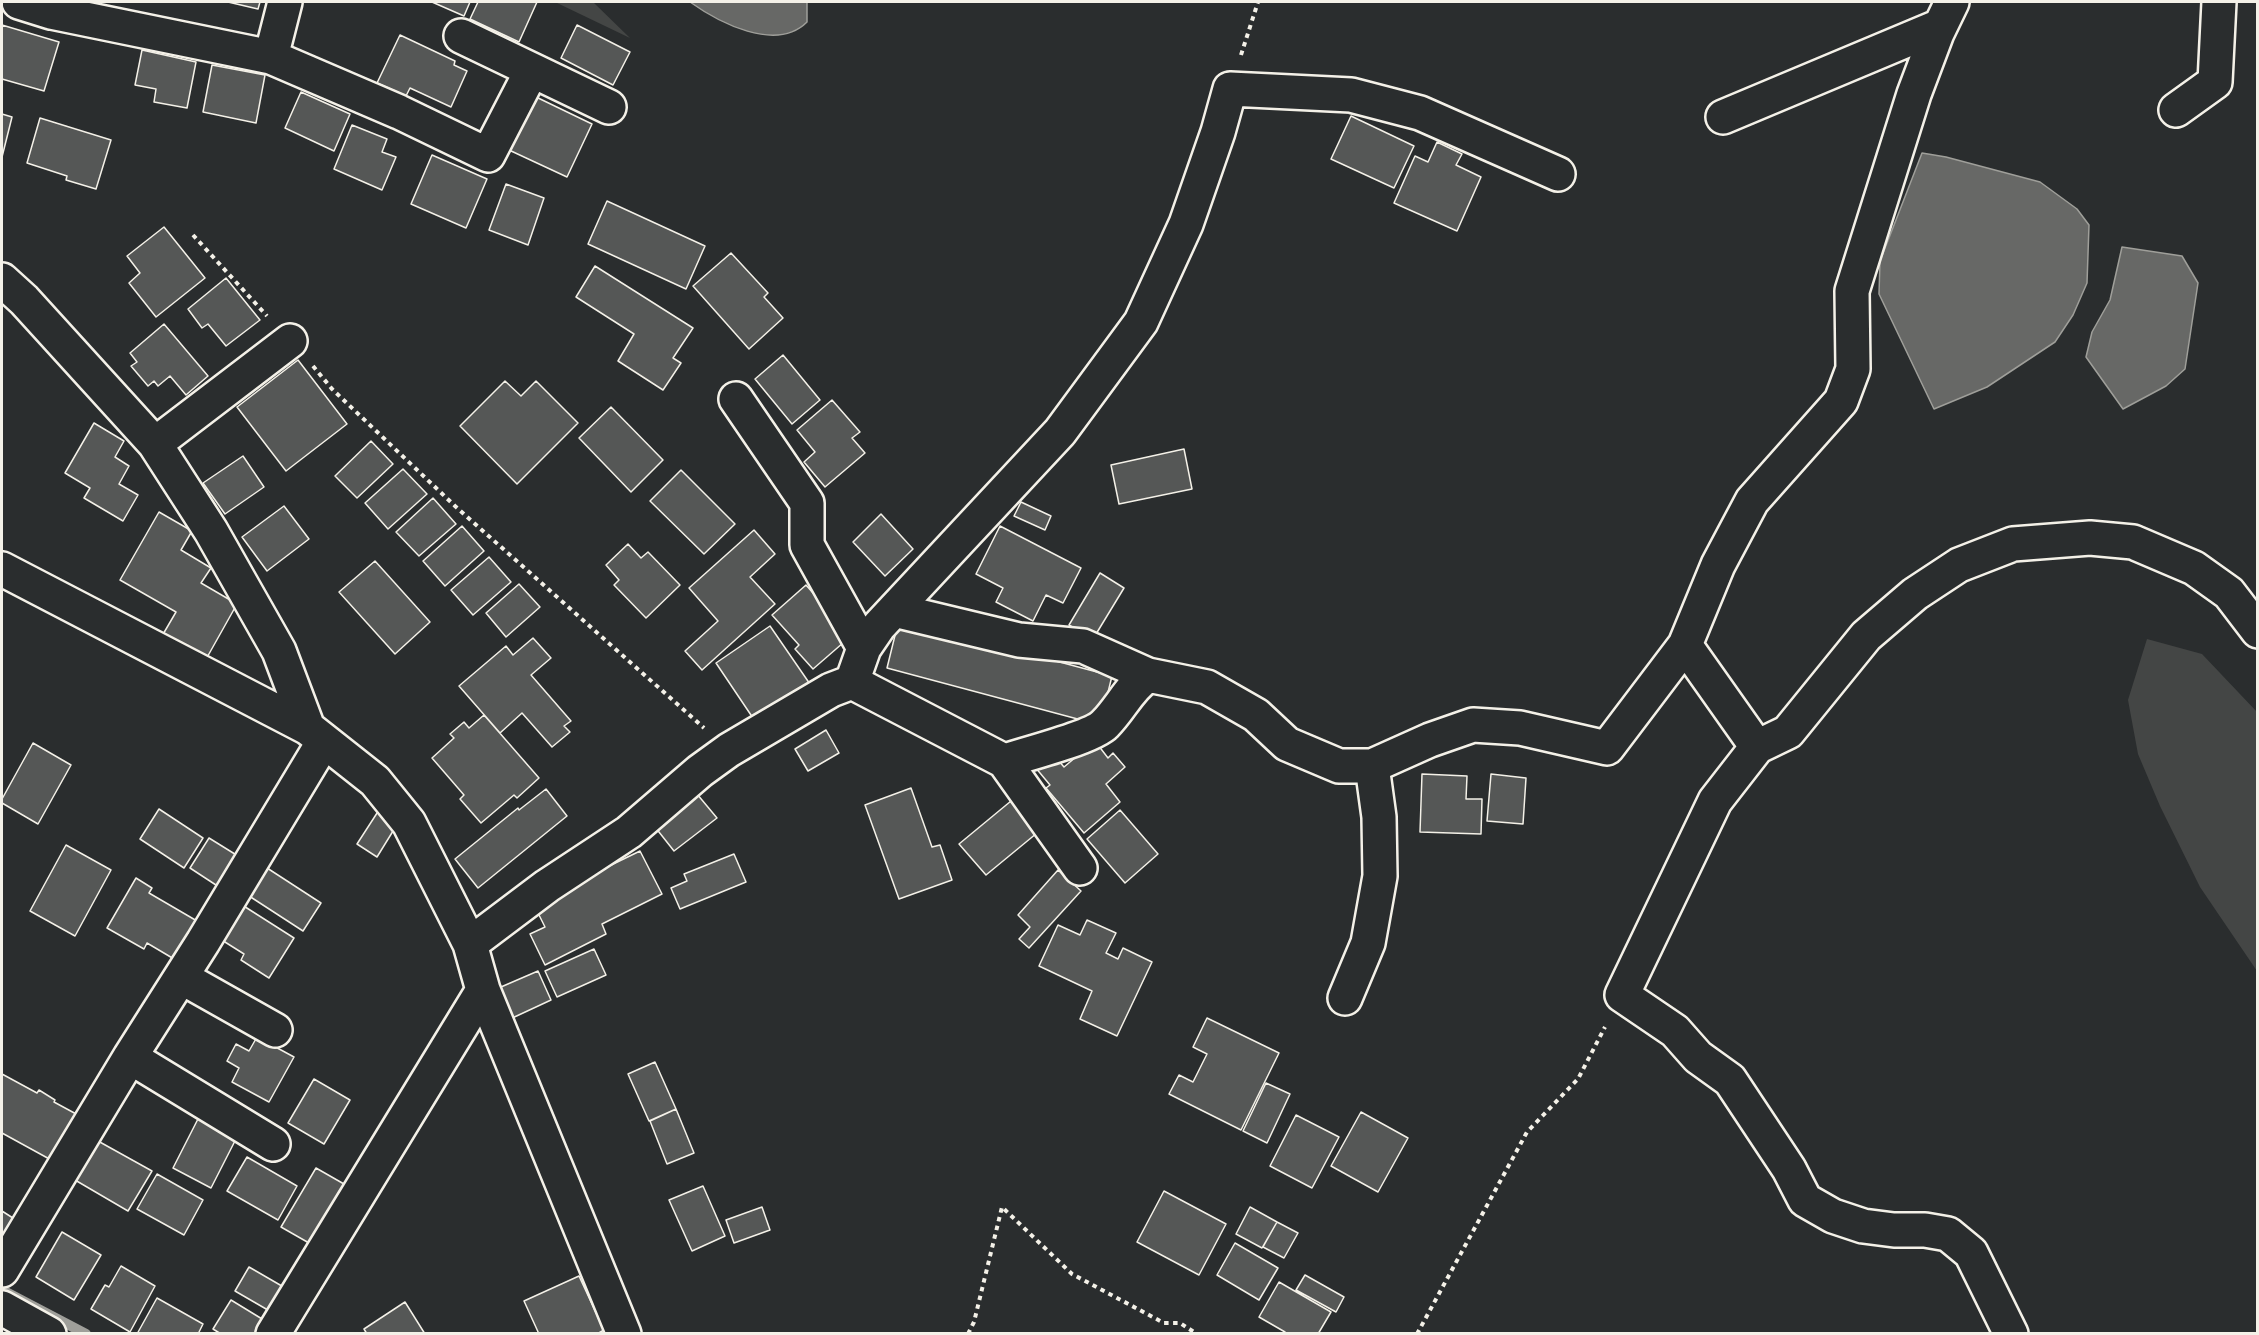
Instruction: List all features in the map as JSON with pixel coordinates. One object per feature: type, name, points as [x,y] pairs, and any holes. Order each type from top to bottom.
[{"type":"street","points":[[19,2],[53,7],[271,57],[399,112],[488,155],[532,70]]},
{"type":"street","points":[[271,57],[285,2]]},
{"type":"street","points":[[2176,110],[2215,82],[2219,2]]},
{"type":"street","points":[[894,610],[1019,640],[1083,646],[1148,675],[1207,687],[1256,715],[1287,744],[1339,766],[1372,766],[1430,740],[1473,725],[1520,728],[1607,748],[1685,645],[1718,566],[1752,501],[1841,401],[1853,369],[1852,291],[1914,94],[1946,14]]},
{"type":"street","points":[[1723,117],[1946,14]]},
{"type":"street","points":[[461,36],[609,107]]},
{"type":"street","points":[[852,682],[864,648],[879,626],[1060,432],[1141,322],[1186,224],[1218,132],[1230,89],[1351,95],[1420,113],[1557,174]]},
{"type":"street","points":[[2,280],[24,300],[155,444],[211,531],[279,651],[316,734]]},
{"type":"street","points":[[155,444],[290,341]]},
{"type":"street","points":[[736,399],[807,503],[807,545],[864,648]]},
{"type":"street","points":[[2012,1334],[1971,1253],[1948,1234],[1925,1230],[1894,1230],[1863,1226],[1833,1216],[1805,1200],[1789,1169],[1730,1080],[1698,1057],[1675,1030],[1622,995],[1715,801],[1757,747],[1788,732],[1866,636],[1915,594],[1959,565],[2013,544],[2090,538],[2133,542],[2203,574],[2229,594],[2258,631]]},
{"type":"street","points":[[2,568],[316,734],[375,781],[409,823],[470,944],[483,990],[624,1334]]},
{"type":"street","points":[[1685,645],[1757,747]]},
{"type":"street","points":[[1004,761],[1062,743],[1104,726],[1136,683],[1148,675]]},
{"type":"street","points":[[470,944],[547,886],[629,831],[700,771],[729,750],[831,690],[852,682],[1004,761],[1080,868]]},
{"type":"street","points":[[2,1270],[130,1057],[181,977],[316,734]]},
{"type":"street","points":[[1345,998],[1368,943],[1380,876],[1379,817],[1372,766]]},
{"type":"street","points":[[181,977],[275,1030]]},
{"type":"street","points":[[280,1330],[483,990]]},
{"type":"street","points":[[130,1057],[273,1144]]},
{"type":"street","points":[[2,1308],[49,1334]]},
{"type":"path","points":[[1230,89],[1258,2]]},
{"type":"path","points":[[193,235],[333,389],[455,506],[729,750]]},
{"type":"path","points":[[1417,1334],[1527,1132],[1578,1079],[1622,995]]},
{"type":"path","points":[[968,1334],[974,1322],[1002,1207],[1072,1274],[1164,1323],[1180,1323],[1197,1334]]},
{"type":"shaded area","points":[[555,2],[593,2],[630,38]]},
{"type":"shaded area","points":[[690,2],[807,2],[807,22],[794,31],[780,35],[764,35],[731,25]]},
{"type":"shaded area","points":[[1922,153],[1946,157],[2040,182],[2077,209],[2089,225],[2087,283],[2073,315],[2055,342],[1987,387],[1934,409],[1879,294],[1880,261]]},
{"type":"shaded area","points":[[2122,247],[2182,256],[2198,283],[2185,369],[2166,386],[2123,409],[2086,357],[2092,332],[2110,300]]},
{"type":"shaded area","points":[[2147,639],[2202,654],[2257,712],[2257,971],[2200,887],[2160,806],[2138,754],[2128,700]]},
{"type":"building","points":[[228,2],[260,2],[258,9]]},
{"type":"building","points":[[432,2],[470,2],[464,16]]},
{"type":"building","points":[[478,2],[537,2],[519,42],[470,19]]},
{"type":"building","points":[[2,25],[59,42],[44,91],[2,79]]},
{"type":"building","points":[[577,25],[630,52],[613,85],[561,58]]},
{"type":"building","points":[[400,35],[455,61],[454,65],[467,71],[451,107],[410,88],[406,96],[377,83]]},
{"type":"building","points":[[142,50],[196,62],[187,108],[154,102],[156,89],[135,85]]},
{"type":"building","points":[[212,65],[265,75],[256,123],[203,112]]},
{"type":"building","points":[[301,92],[350,114],[334,151],[285,128]]},
{"type":"building","points":[[534,96],[592,124],[567,177],[509,150]]},
{"type":"building","points":[[2,114],[12,117],[2,157]]},
{"type":"building","points":[[1351,116],[1414,146],[1394,188],[1331,159]]},
{"type":"building","points":[[40,118],[111,140],[96,189],[66,180],[67,176],[27,163]]},
{"type":"building","points":[[352,125],[387,139],[382,152],[396,157],[382,190],[334,169]]},
{"type":"building","points":[[1437,142],[1462,154],[1456,165],[1481,177],[1457,231],[1394,203],[1415,156],[1428,162]]},
{"type":"building","points":[[432,155],[487,179],[466,228],[411,204]]},
{"type":"building","points":[[506,184],[544,198],[528,245],[489,230]]},
{"type":"building","points":[[607,201],[705,246],[686,289],[588,244]]},
{"type":"building","points":[[164,227],[205,278],[156,317],[129,283],[140,273],[127,256]]},
{"type":"building","points":[[731,253],[768,293],[764,297],[783,318],[749,349],[693,286]]},
{"type":"building","points":[[595,266],[693,328],[673,358],[681,363],[663,390],[618,361],[634,334],[576,297]]},
{"type":"building","points":[[226,278],[260,320],[226,346],[208,324],[202,328],[188,309]]},
{"type":"building","points":[[164,324],[208,376],[186,395],[170,376],[158,386],[154,381],[148,386],[131,366],[137,362],[130,353]]},
{"type":"building","points":[[783,355],[820,400],[792,424],[755,379]]},
{"type":"building","points":[[298,360],[347,424],[286,471],[237,407]]},
{"type":"building","points":[[505,381],[521,396],[536,381],[578,423],[517,484],[460,426]]},
{"type":"building","points":[[832,400],[860,432],[852,438],[865,453],[825,487],[804,462],[815,452],[797,430]]},
{"type":"building","points":[[611,407],[663,460],[631,492],[579,438]]},
{"type":"building","points":[[94,423],[124,441],[115,457],[129,466],[119,484],[138,495],[123,521],[84,498],[90,488],[65,473]]},
{"type":"building","points":[[371,441],[393,464],[357,498],[335,476]]},
{"type":"building","points":[[1184,449],[1192,489],[1119,504],[1111,465]]},
{"type":"building","points":[[243,456],[264,487],[225,514],[203,483]]},
{"type":"building","points":[[403,469],[427,494],[388,529],[365,503]]},
{"type":"building","points":[[681,470],[735,524],[704,554],[650,501]]},
{"type":"building","points":[[433,498],[456,524],[419,556],[396,532]]},
{"type":"building","points":[[1021,502],[1051,516],[1045,530],[1014,516]]},
{"type":"building","points":[[284,506],[309,539],[267,571],[242,537]]},
{"type":"building","points":[[159,512],[192,531],[181,550],[211,568],[201,583],[237,604],[205,661],[162,636],[176,612],[120,580]]},
{"type":"building","points":[[881,514],[913,549],[885,576],[853,542]]},
{"type":"building","points":[[462,526],[484,551],[445,586],[423,561]]},
{"type":"building","points":[[1000,526],[1081,568],[1063,603],[1046,595],[1033,621],[996,602],[1003,588],[976,574]]},
{"type":"building","points":[[754,530],[775,554],[750,577],[775,604],[702,670],[685,651],[718,621],[689,588]]},
{"type":"building","points":[[628,544],[641,558],[648,552],[680,585],[646,618],[614,585],[619,580],[606,565]]},
{"type":"building","points":[[489,557],[511,582],[473,615],[451,590]]},
{"type":"building","points":[[375,561],[430,622],[395,654],[339,592]]},
{"type":"building","points":[[1100,573],[1124,588],[1093,639],[1069,625]]},
{"type":"building","points":[[519,584],[540,607],[506,637],[486,613]]},
{"type":"building","points":[[806,585],[851,636],[813,669],[795,649],[799,645],[772,615]]},
{"type":"building","points":[[899,619],[1112,676],[1100,725],[887,668]]},
{"type":"building","points":[[770,626],[812,687],[757,724],[716,663]]},
{"type":"building","points":[[533,638],[551,658],[531,675],[571,721],[564,726],[570,732],[552,747],[522,713],[500,733],[459,686],[506,646],[513,655]]},
{"type":"building","points":[[484,715],[539,778],[517,798],[514,795],[481,823],[460,799],[464,795],[432,758],[454,738],[450,734],[464,722],[469,728]]},
{"type":"building","points":[[826,730],[839,753],[808,771],[795,749]]},
{"type":"building","points":[[1095,741],[1108,758],[1113,753],[1125,767],[1106,784],[1120,802],[1084,833],[1046,788],[1050,785],[1035,767],[1052,753],[1064,767]]},
{"type":"building","points":[[33,743],[71,765],[38,824],[2,803],[2,799]]},
{"type":"building","points":[[1422,774],[1467,776],[1466,799],[1482,799],[1481,834],[1420,832]]},
{"type":"building","points":[[1491,774],[1526,778],[1523,824],[1487,821]]},
{"type":"building","points":[[911,788],[932,847],[940,845],[952,880],[899,899],[865,805]]},
{"type":"building","points":[[546,789],[567,816],[478,888],[455,859],[518,808],[519,810]]},
{"type":"building","points":[[697,794],[717,818],[674,851],[655,827]]},
{"type":"building","points":[[1011,801],[1037,833],[986,875],[959,844]]},
{"type":"building","points":[[159,809],[203,838],[184,868],[140,839]]},
{"type":"building","points":[[379,810],[398,823],[377,857],[357,844]]},
{"type":"building","points":[[1120,810],[1158,854],[1125,883],[1087,839]]},
{"type":"building","points":[[209,838],[238,856],[219,887],[190,868]]},
{"type":"building","points":[[66,845],[111,870],[75,936],[30,911]]},
{"type":"building","points":[[640,851],[662,894],[602,924],[606,934],[545,965],[530,934],[545,927],[533,903]]},
{"type":"building","points":[[734,854],[746,882],[680,909],[671,888],[687,881],[684,874]]},
{"type":"building","points":[[264,866],[321,903],[303,931],[246,894]]},
{"type":"building","points":[[1058,870],[1081,891],[1029,948],[1019,939],[1030,927],[1018,915]]},
{"type":"building","points":[[136,878],[152,888],[149,893],[197,921],[174,959],[147,943],[144,949],[107,928]]},
{"type":"building","points":[[239,903],[294,938],[269,978],[241,960],[244,954],[217,937]]},
{"type":"building","points":[[1087,920],[1116,933],[1106,953],[1118,959],[1123,948],[1152,962],[1117,1036],[1080,1019],[1092,991],[1039,966],[1058,925],[1080,935]]},
{"type":"building","points":[[594,949],[606,975],[557,997],[545,971]]},
{"type":"building","points":[[538,971],[551,1000],[508,1020],[494,990]]},
{"type":"building","points":[[1207,1018],[1279,1053],[1241,1130],[1169,1094],[1179,1075],[1193,1082],[1207,1054],[1193,1047]]},
{"type":"building","points":[[257,1037],[294,1057],[269,1102],[232,1082],[239,1068],[227,1061],[236,1044],[249,1051]]},
{"type":"building","points":[[655,1062],[676,1109],[649,1121],[628,1074]]},
{"type":"building","points":[[2,1074],[37,1093],[39,1090],[55,1100],[54,1102],[78,1115],[53,1161],[2,1133]]},
{"type":"building","points":[[314,1079],[350,1100],[324,1144],[288,1123]]},
{"type":"building","points":[[1266,1083],[1290,1094],[1267,1143],[1243,1131]]},
{"type":"building","points":[[676,1109],[694,1153],[667,1164],[650,1121]]},
{"type":"building","points":[[1361,1112],[1408,1138],[1378,1192],[1331,1166]]},
{"type":"building","points":[[200,1115],[238,1135],[211,1188],[173,1168]]},
{"type":"building","points":[[1296,1115],[1339,1137],[1312,1188],[1270,1166]]},
{"type":"building","points":[[98,1141],[152,1171],[128,1211],[75,1180]]},
{"type":"building","points":[[247,1157],[297,1186],[278,1220],[227,1191]]},
{"type":"building","points":[[316,1168],[351,1188],[316,1247],[281,1227]]},
{"type":"building","points":[[157,1174],[203,1200],[184,1235],[137,1209]]},
{"type":"building","points":[[703,1186],[725,1236],[692,1251],[669,1200]]},
{"type":"building","points":[[1164,1191],[1226,1224],[1199,1275],[1137,1242]]},
{"type":"building","points":[[762,1207],[770,1230],[734,1243],[726,1220]]},
{"type":"building","points":[[1250,1207],[1277,1222],[1262,1248],[1236,1234]]},
{"type":"building","points":[[2,1211],[16,1220],[2,1245]]},
{"type":"building","points":[[1277,1222],[1298,1233],[1284,1258],[1263,1247]]},
{"type":"building","points":[[62,1232],[101,1255],[74,1300],[36,1277]]},
{"type":"building","points":[[1235,1243],[1278,1268],[1259,1300],[1217,1275]]},
{"type":"building","points":[[121,1266],[155,1286],[130,1332],[91,1309],[105,1285],[109,1287]]},
{"type":"building","points":[[249,1267],[287,1289],[273,1313],[235,1291]]},
{"type":"building","points":[[1305,1275],[1344,1297],[1336,1312],[1296,1290]]},
{"type":"building","points":[[579,1276],[604,1330],[597,1334],[539,1334],[524,1301]]},
{"type":"building","points":[[1279,1282],[1331,1312],[1318,1334],[1285,1334],[1259,1317]]},
{"type":"building","points":[[157,1298],[203,1324],[198,1334],[137,1334]]},
{"type":"building","points":[[231,1300],[267,1322],[260,1334],[221,1334],[213,1329]]},
{"type":"building","points":[[405,1302],[425,1334],[367,1334],[364,1329]]},
{"type":"waterway","points":[[2,1290],[86,1334]]}]
